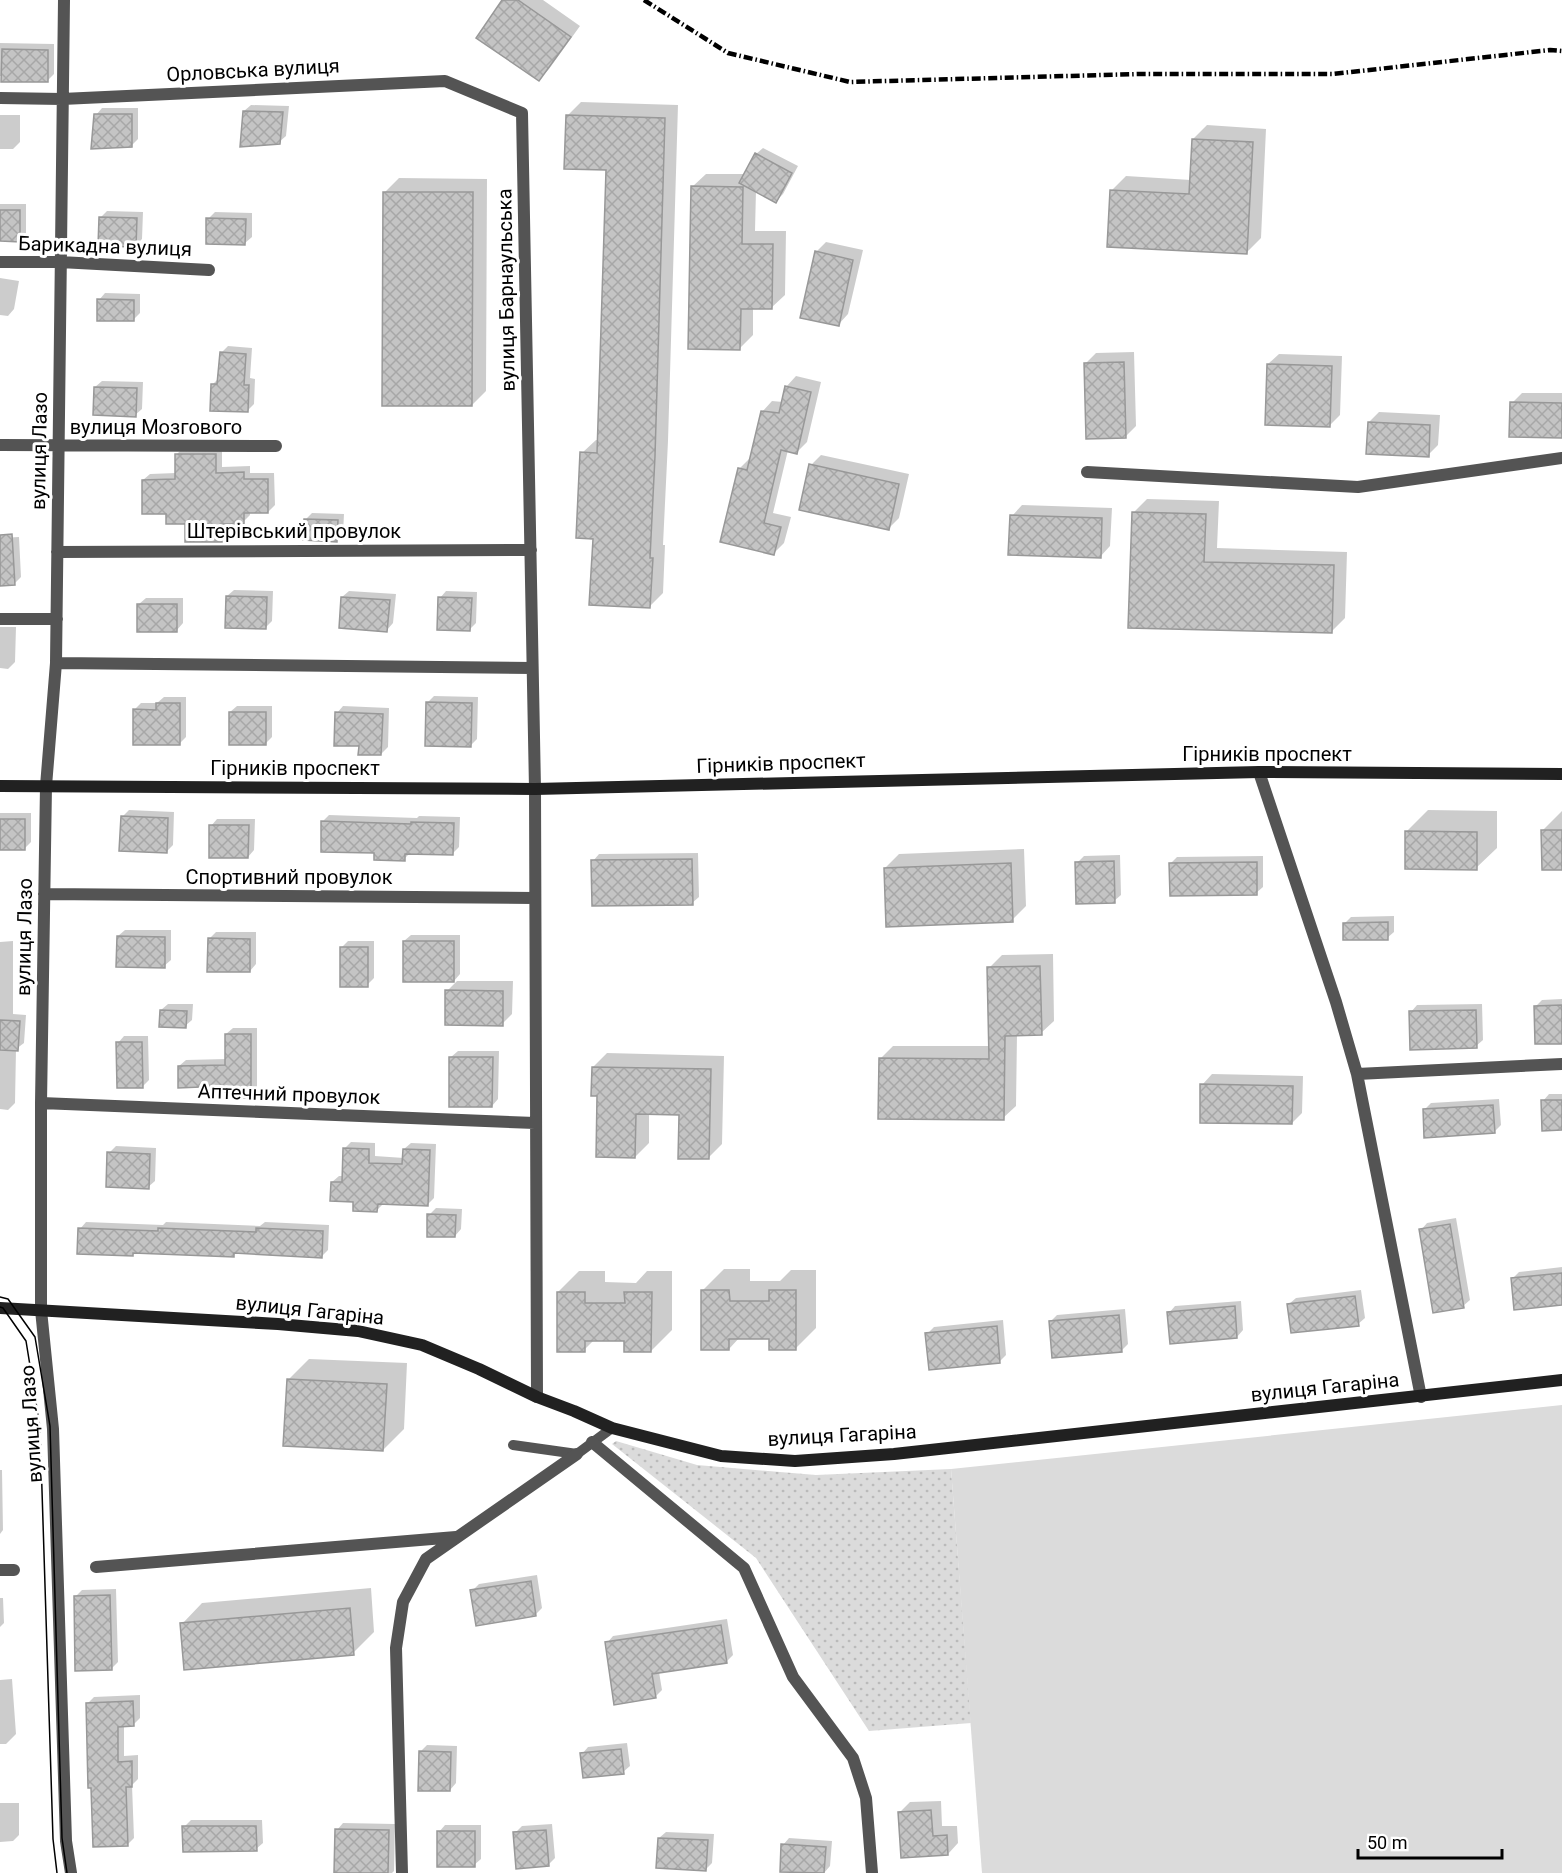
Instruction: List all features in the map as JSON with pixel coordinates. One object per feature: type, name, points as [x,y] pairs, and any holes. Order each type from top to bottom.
[{"type":"main road","name":"Гірників проспект","points":[[0,786],[534,789],[1259,772],[1562,774]]},
{"type":"main road","name":"вулиця Гагаріна","points":[[0,1308],[358,1330],[422,1345],[612,1428],[721,1456],[795,1461],[894,1454],[1562,1380]]},
{"type":"street","name":"вулиця Лазо","points":[[64,0],[57,619],[56,663],[46,786],[44,894],[41,1310],[53,1429],[66,1841],[71,1873]]},
{"type":"street","name":"Орловська вулиця","points":[[0,98],[62,99],[445,81]]},
{"type":"street","name":"вулиця Барнаульська","points":[[445,81],[522,113],[531,550]]},
{"type":"street","name":"Барикадна вулиця","points":[[0,262],[60,262],[209,270]]},
{"type":"street","name":"вулиця Мозгового","points":[[0,445],[276,446]]},
{"type":"street","points":[[1088,472],[1358,487],[1562,458]]},
{"type":"street","name":"Штерівський провулок","points":[[57,552],[531,550]]},
{"type":"street","points":[[531,550],[537,1397]]},
{"type":"street","points":[[0,619],[57,619]]},
{"type":"street","points":[[56,663],[532,668]]},
{"type":"street","points":[[1259,772],[1336,1002],[1357,1074],[1421,1397]]},
{"type":"street","name":"Спортивний провулок","points":[[44,894],[534,898]]},
{"type":"street","points":[[1357,1074],[1562,1064]]},
{"type":"street","name":"Аптечний провулок","points":[[41,1103],[535,1123]]},
{"type":"street","points":[[592,1442],[744,1568],[793,1677],[853,1758],[866,1798],[872,1873]]},
{"type":"street","points":[[402,1873],[396,1648],[403,1602],[426,1558],[577,1454]]},
{"type":"street","points":[[96,1567],[457,1537]]},
{"type":"street","points":[[0,1570],[14,1570]]},
{"type":"lane","points":[[513,1445],[577,1454],[612,1428]]},
{"type":"shaded area","points":[[1562,1405],[1562,1873],[982,1873],[951,1469]]},
{"type":"shaded area","points":[[616,1441],[697,1465],[816,1475],[951,1469],[971,1723],[869,1731],[756,1558],[612,1444]]},
{"type":"building","points":[[502,0],[518,0],[571,37],[539,81],[476,38]]},
{"type":"building","points":[[2,49],[48,50],[48,82],[1,82]]},
{"type":"building","points":[[243,111],[283,112],[280,144],[240,147]]},
{"type":"building","points":[[94,114],[132,114],[132,147],[91,149]]},
{"type":"building","points":[[566,115],[665,118],[650,608],[589,605],[593,539],[576,538],[580,452],[597,453],[606,170],[564,169]]},
{"type":"building","points":[[1192,139],[1253,142],[1247,254],[1107,247],[1110,190],[1189,194]]},
{"type":"building","points":[[755,153],[792,173],[776,203],[739,183]]},
{"type":"building","points":[[691,186],[743,187],[742,244],[773,244],[772,309],[741,309],[740,350],[688,349]]},
{"type":"building","points":[[383,192],[473,192],[472,406],[382,406]]},
{"type":"building","points":[[0,210],[20,210],[20,242],[0,241]]},
{"type":"building","points":[[99,217],[137,218],[136,247],[98,246]]},
{"type":"building","points":[[206,218],[246,219],[245,245],[206,244]]},
{"type":"building","points":[[815,251],[853,260],[839,326],[800,318]]},
{"type":"building","points":[[97,299],[134,300],[134,321],[97,321]]},
{"type":"building","points":[[220,352],[246,354],[244,385],[249,385],[248,412],[210,411],[211,384],[217,384]]},
{"type":"building","points":[[1124,362],[1126,438],[1086,439],[1084,363]]},
{"type":"building","points":[[1267,364],[1332,366],[1330,427],[1265,425]]},
{"type":"building","points":[[785,386],[811,392],[797,454],[781,450],[764,523],[781,527],[774,555],[720,542],[738,468],[747,470],[761,411],[779,413]]},
{"type":"building","points":[[94,387],[137,388],[136,417],[93,415]]},
{"type":"building","points":[[1510,402],[1562,403],[1562,438],[1509,437]]},
{"type":"building","points":[[1368,422],[1430,425],[1429,457],[1366,454]]},
{"type":"building","points":[[175,454],[216,454],[216,473],[244,472],[244,479],[268,479],[268,513],[244,513],[244,524],[222,524],[222,542],[185,542],[185,524],[166,524],[166,514],[142,514],[142,480],[175,479]]},
{"type":"building","points":[[809,464],[899,484],[889,530],[799,510]]},
{"type":"building","points":[[1132,512],[1206,514],[1204,562],[1334,565],[1332,633],[1128,628]]},
{"type":"building","points":[[1010,515],[1102,518],[1101,558],[1008,555]]},
{"type":"building","points":[[304,519],[338,520],[337,542],[303,540]]},
{"type":"building","points":[[12,534],[15,585],[0,586],[0,535]]},
{"type":"building","points":[[226,596],[267,597],[266,629],[225,628]]},
{"type":"building","points":[[341,597],[390,600],[387,632],[339,628]]},
{"type":"building","points":[[438,597],[472,598],[470,631],[437,630]]},
{"type":"building","points":[[137,604],[177,604],[177,632],[137,632]]},
{"type":"building","points":[[426,702],[472,703],[471,747],[425,746]]},
{"type":"building","points":[[156,703],[180,703],[180,745],[133,745],[133,709],[156,710]]},
{"type":"building","points":[[229,712],[266,712],[266,745],[229,745]]},
{"type":"building","points":[[335,712],[383,714],[381,755],[358,755],[359,746],[334,746]]},
{"type":"building","points":[[121,816],[168,818],[167,853],[119,851]]},
{"type":"building","points":[[0,819],[25,819],[25,850],[0,850]]},
{"type":"building","points":[[321,821],[454,823],[453,855],[405,854],[405,861],[374,860],[374,853],[321,852]]},
{"type":"building","points":[[209,825],[249,825],[248,858],[209,858]]},
{"type":"building","points":[[1541,830],[1562,830],[1562,870],[1542,870]]},
{"type":"building","points":[[1405,831],[1477,832],[1477,870],[1405,869]]},
{"type":"building","points":[[692,859],[693,905],[592,906],[591,860]]},
{"type":"building","points":[[1114,861],[1115,903],[1076,904],[1075,862]]},
{"type":"building","points":[[1257,862],[1257,895],[1170,896],[1169,863]]},
{"type":"building","points":[[1011,863],[1013,922],[886,927],[884,868]]},
{"type":"building","points":[[1388,922],[1388,940],[1343,940],[1343,923]]},
{"type":"building","points":[[117,936],[165,937],[165,968],[116,967]]},
{"type":"building","points":[[208,938],[250,939],[250,972],[207,972]]},
{"type":"building","points":[[403,941],[454,941],[454,982],[403,982]]},
{"type":"building","points":[[340,947],[368,947],[368,987],[340,987]]},
{"type":"building","points":[[1040,966],[1042,1035],[1005,1036],[1004,1120],[878,1119],[879,1058],[989,1059],[987,967]]},
{"type":"building","points":[[445,990],[503,991],[503,1026],[445,1025]]},
{"type":"building","points":[[1562,1005],[1562,1044],[1535,1044],[1534,1006]]},
{"type":"building","points":[[160,1010],[187,1011],[186,1028],[159,1027]]},
{"type":"building","points":[[1476,1010],[1477,1048],[1410,1050],[1409,1011]]},
{"type":"building","points":[[0,1020],[20,1021],[18,1051],[0,1050]]},
{"type":"building","points":[[225,1034],[251,1034],[251,1098],[225,1098],[225,1086],[178,1088],[178,1066],[225,1065]]},
{"type":"building","points":[[116,1042],[142,1042],[143,1088],[117,1088]]},
{"type":"building","points":[[449,1057],[493,1057],[492,1107],[449,1107]]},
{"type":"building","points":[[592,1067],[711,1069],[709,1159],[678,1159],[679,1115],[636,1114],[635,1158],[596,1157],[597,1096],[591,1096]]},
{"type":"building","points":[[1200,1084],[1293,1086],[1292,1124],[1200,1123]]},
{"type":"building","points":[[1541,1100],[1562,1100],[1562,1130],[1542,1131]]},
{"type":"building","points":[[1493,1105],[1495,1133],[1424,1138],[1423,1109]]},
{"type":"building","points":[[343,1148],[369,1149],[369,1163],[402,1164],[403,1149],[430,1150],[428,1206],[378,1204],[377,1212],[353,1211],[353,1202],[330,1201],[331,1182],[342,1182]]},
{"type":"building","points":[[107,1152],[150,1154],[149,1189],[106,1187]]},
{"type":"building","points":[[427,1214],[456,1215],[455,1237],[427,1237]]},
{"type":"building","points":[[1450,1224],[1464,1308],[1433,1313],[1419,1229]]},
{"type":"building","points":[[78,1228],[256,1232],[256,1228],[323,1231],[322,1258],[234,1253],[234,1257],[133,1253],[133,1256],[77,1254]]},
{"type":"building","points":[[1562,1273],[1562,1305],[1514,1310],[1511,1278]]},
{"type":"building","points":[[701,1290],[729,1290],[730,1301],[769,1301],[769,1290],[796,1290],[796,1350],[769,1350],[769,1339],[729,1339],[729,1350],[701,1350]]},
{"type":"building","points":[[557,1292],[585,1292],[585,1303],[625,1303],[624,1292],[652,1292],[651,1352],[624,1352],[624,1341],[585,1341],[585,1352],[557,1352]]},
{"type":"building","points":[[1355,1296],[1359,1326],[1291,1333],[1287,1304]]},
{"type":"building","points":[[1235,1306],[1237,1338],[1170,1344],[1167,1312]]},
{"type":"building","points":[[1119,1315],[1122,1352],[1052,1358],[1049,1321]]},
{"type":"building","points":[[997,1326],[1000,1363],[929,1370],[925,1333]]},
{"type":"building","points":[[287,1379],[387,1384],[383,1451],[283,1446]]},
{"type":"building","points":[[531,1581],[536,1616],[476,1626],[470,1590]]},
{"type":"building","points":[[110,1595],[112,1670],[75,1671],[74,1596]]},
{"type":"building","points":[[350,1608],[354,1655],[184,1670],[180,1623]]},
{"type":"building","points":[[721,1625],[727,1663],[652,1674],[656,1698],[614,1705],[605,1642]]},
{"type":"building","points":[[133,1701],[134,1726],[118,1727],[118,1762],[132,1761],[132,1787],[126,1787],[128,1846],[93,1847],[91,1788],[88,1788],[86,1703]]},
{"type":"building","points":[[621,1749],[624,1774],[583,1778],[580,1753]]},
{"type":"building","points":[[419,1751],[451,1752],[450,1791],[418,1791]]},
{"type":"building","points":[[931,1810],[933,1836],[947,1835],[948,1855],[901,1858],[898,1812]]},
{"type":"building","points":[[182,1826],[256,1826],[257,1851],[183,1852]]},
{"type":"building","points":[[335,1829],[389,1830],[388,1873],[334,1873]]},
{"type":"building","points":[[546,1830],[549,1866],[516,1869],[513,1832]]},
{"type":"building","points":[[437,1831],[475,1831],[475,1867],[437,1867]]},
{"type":"building","points":[[658,1838],[708,1840],[706,1871],[656,1868]]},
{"type":"building","points":[[781,1844],[826,1847],[824,1873],[780,1872]]},
{"type":"tram line","points":[[0,1297],[8,1299],[35,1337],[50,1426],[62,1838],[67,1873]]},
{"type":"tram line","points":[[0,1307],[26,1341],[40,1427],[53,1839],[57,1873]]},
{"type":"railway","points":[[644,0],[728,53],[850,82],[1139,74],[1333,74],[1550,50],[1562,51]]}]
